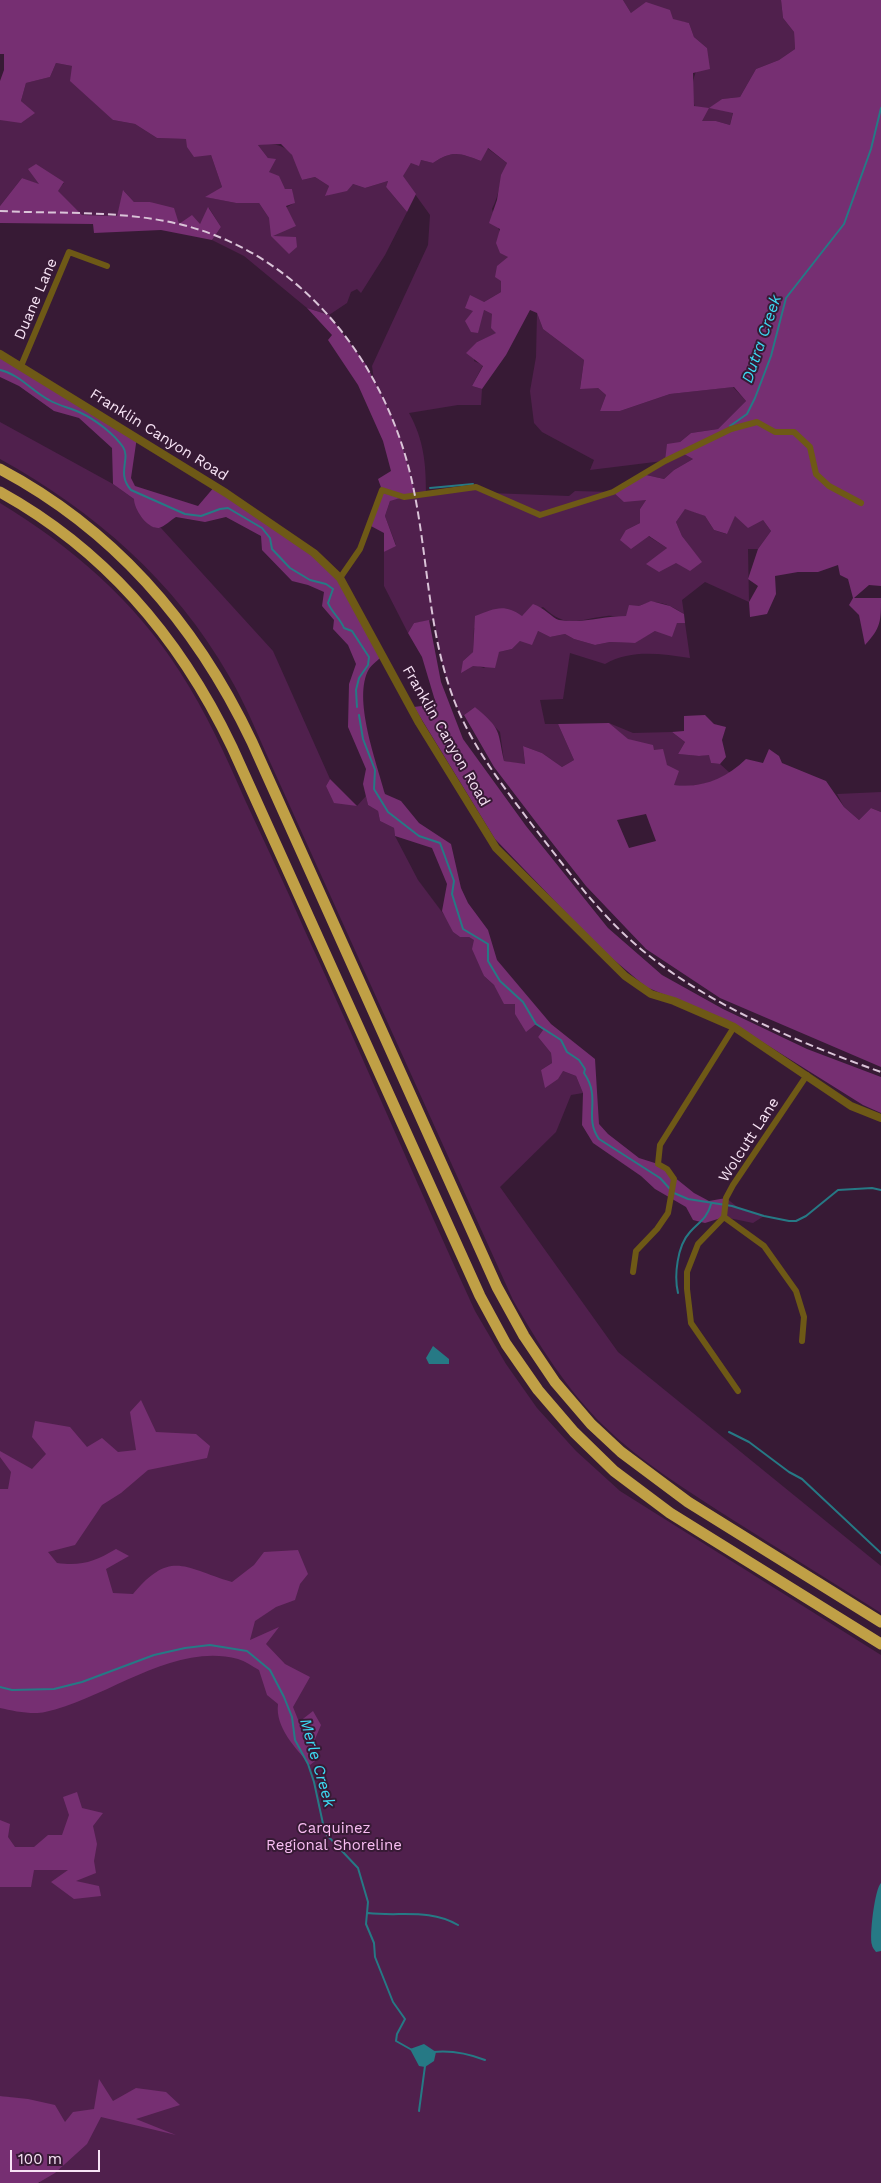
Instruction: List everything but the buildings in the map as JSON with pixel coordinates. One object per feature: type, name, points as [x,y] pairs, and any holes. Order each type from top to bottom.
[{"type":"highway","points":[[0,469],[61,506],[116,550],[164,600],[213,668],[252,742],[497,1287],[524,1336],[551,1376],[601,1434],[654,1478],[881,1622]]},
{"type":"highway","points":[[0,492],[65,535],[114,576],[165,634],[204,692],[259,806],[483,1302],[510,1350],[538,1390],[588,1448],[641,1493],[881,1644]]},
{"type":"street","name":"Duane Lane","points":[[21,366],[69,252],[107,266]]},
{"type":"street","name":"Franklin Canyon Road","points":[[0,354],[224,492],[314,553],[340,578],[419,723],[496,848],[625,976],[651,994],[674,1000],[734,1027],[850,1106],[881,1118]]},
{"type":"street","points":[[340,578],[360,549],[382,490],[404,497],[476,487],[540,516],[612,492],[665,461],[731,429],[757,422],[775,432],[794,432],[810,447],[816,474],[829,486],[861,503]]},
{"type":"street","points":[[633,1272],[636,1251],[657,1229],[668,1213],[674,1179],[667,1169],[658,1164],[660,1145],[734,1027]]},
{"type":"street","name":"Wolcutt Lane","points":[[724,1218],[726,1198],[807,1075]]},
{"type":"street","points":[[738,1391],[691,1323],[687,1289],[687,1272],[698,1244],[724,1218],[764,1246],[796,1291],[804,1317],[802,1341]]},
{"type":"green space","points":[[623,0],[781,0],[783,18],[794,32],[795,49],[779,60],[756,69],[740,97],[722,99],[710,108],[733,112],[730,125],[716,121],[701,121],[696,111],[692,93],[698,67],[707,48],[694,37],[689,23],[631,13]]},
{"type":"green space","points":[[56,63],[72,66],[113,120],[135,124],[157,138],[187,139],[211,155],[222,187],[206,197],[236,203],[259,203],[269,218],[294,203],[292,189],[285,189],[269,172],[268,158],[258,145],[268,144],[288,150],[296,162],[302,180],[315,177],[329,186],[326,196],[353,184],[365,188],[388,181],[386,187],[407,212],[385,255],[361,293],[357,289],[351,292],[347,303],[329,315],[307,308],[244,256],[212,240],[221,227],[209,208],[200,224],[179,224],[150,202],[134,202],[124,191],[117,216],[82,215],[57,191],[64,183],[40,185],[22,178],[0,206],[0,120],[34,113],[21,101],[26,83],[50,77]]},
{"type":"green space","points":[[487,148],[507,163],[492,209],[508,257],[501,292],[484,302],[484,310],[492,314],[492,328],[497,333],[477,342],[474,361],[483,365],[472,386],[482,389],[481,405],[458,405],[409,413],[418,433],[423,452],[426,494],[476,487],[490,493],[569,496],[575,491],[613,492],[646,500],[640,509],[640,523],[626,530],[648,536],[667,548],[660,554],[676,563],[701,562],[682,536],[676,522],[685,508],[705,516],[714,530],[726,534],[735,515],[763,520],[771,531],[758,549],[748,549],[749,602],[705,582],[682,600],[684,614],[668,605],[656,602],[644,604],[624,617],[607,616],[581,621],[567,621],[559,619],[543,607],[522,616],[474,628],[473,652],[463,661],[484,668],[499,652],[512,649],[520,641],[538,631],[550,637],[565,634],[574,639],[595,645],[610,642],[634,643],[655,631],[677,623],[685,623],[690,658],[657,654],[636,654],[615,659],[605,664],[570,653],[563,699],[540,700],[545,724],[558,724],[574,760],[562,767],[542,753],[523,746],[525,765],[504,761],[500,732],[475,707],[461,717],[444,672],[434,620],[414,623],[408,633],[384,586],[384,552],[396,545],[385,516],[390,501],[398,430],[374,380],[372,366],[428,245],[430,215],[402,176],[411,163],[421,160],[433,163],[446,156],[456,154],[481,161]]},
{"type":"green space","points":[[537,313],[543,329],[584,360],[580,388],[598,388],[606,395],[600,411],[620,411],[670,394],[733,387],[746,401],[718,429],[691,433],[680,442],[682,453],[693,459],[674,470],[664,479],[642,474],[663,461],[590,470],[594,460],[542,432],[534,423],[530,391],[536,357]]},
{"type":"green space","points":[[0,422],[113,484],[134,499],[155,528],[161,528],[273,651],[330,779],[326,786],[357,806],[366,796],[368,805],[378,811],[380,821],[394,828],[395,836],[418,880],[448,920],[453,932],[460,937],[469,937],[475,940],[484,976],[543,1030],[538,1037],[551,1053],[552,1063],[541,1070],[563,1071],[576,1076],[583,1093],[571,1095],[556,1132],[500,1187],[618,1352],[881,1566],[881,1613],[716,1509],[650,1464],[604,1426],[566,1382],[543,1350],[513,1300],[251,718],[229,676],[207,641],[183,609],[130,551],[68,502],[0,459]]},
{"type":"green space","name":"Carquinez Regional Shoreline","points":[[0,503],[52,538],[100,577],[143,622],[162,646],[189,687],[223,751],[475,1311],[506,1364],[537,1408],[576,1451],[620,1491],[881,1655],[881,2183],[40,2183],[12,2098],[0,2096]]},
{"type":"green space","points":[[609,723],[633,733],[672,732],[685,742],[678,754],[699,756],[710,754],[711,763],[720,764],[730,773],[717,780],[703,784],[689,786],[674,785],[667,765],[654,750],[627,739]]},
{"type":"green space","points":[[881,792],[881,812],[871,808],[859,820],[844,807],[837,794]]},
{"type":"green space","points":[[726,1198],[740,1209],[764,1216],[753,1223],[724,1217]]},
{"type":"shaded area","points":[[0,0],[623,0],[631,13],[646,2],[670,10],[673,19],[689,23],[694,37],[707,48],[710,69],[693,73],[694,106],[709,108],[722,99],[740,97],[756,69],[779,60],[795,49],[794,32],[783,18],[781,0],[881,0],[881,586],[869,585],[854,598],[881,598],[879,624],[874,634],[865,645],[859,615],[849,605],[853,598],[848,579],[840,575],[838,565],[818,572],[798,572],[775,576],[776,594],[767,614],[750,617],[749,602],[758,586],[748,579],[758,549],[771,531],[763,520],[748,528],[735,516],[727,534],[714,530],[705,516],[685,509],[676,522],[682,536],[702,562],[690,571],[676,563],[659,572],[646,564],[667,548],[649,536],[631,549],[620,540],[626,530],[640,523],[640,509],[646,500],[624,502],[613,492],[642,474],[664,479],[674,470],[693,459],[682,453],[665,461],[667,444],[680,442],[691,433],[718,429],[746,401],[734,387],[670,394],[620,411],[600,411],[606,395],[598,388],[580,389],[584,360],[543,329],[537,313],[530,310],[506,355],[482,389],[472,386],[483,366],[466,353],[477,342],[496,333],[491,328],[492,314],[484,310],[478,333],[471,332],[465,321],[473,311],[465,308],[470,295],[484,302],[501,292],[501,281],[495,277],[497,266],[508,257],[500,253],[496,243],[500,229],[489,223],[497,200],[501,175],[507,163],[488,148],[481,161],[456,154],[446,156],[433,163],[421,160],[419,166],[411,163],[403,176],[416,194],[407,212],[386,187],[388,181],[365,188],[353,184],[347,191],[325,196],[329,186],[315,177],[302,180],[292,155],[281,144],[258,145],[268,158],[276,159],[269,172],[279,176],[285,189],[292,189],[295,203],[286,206],[296,226],[273,236],[296,237],[297,247],[289,254],[271,236],[269,218],[259,203],[236,203],[205,197],[222,187],[211,155],[194,157],[187,147],[186,139],[157,138],[135,124],[113,120],[70,81],[72,66],[56,63],[50,77],[26,83],[21,101],[35,113],[21,123],[0,120],[0,81],[4,70],[4,54],[0,54]],"holes":[[[709,108],[733,113],[730,125],[716,121],[702,121]]]},
{"type":"shaded area","points":[[36,164],[64,182],[58,191],[82,215],[117,216],[123,190],[134,202],[150,202],[174,208],[179,224],[192,215],[200,224],[208,207],[221,227],[212,240],[161,230],[94,233],[93,224],[0,223],[0,206],[22,178],[39,184],[28,169]]},
{"type":"shaded area","points":[[307,308],[329,315],[367,366],[398,430],[414,490],[413,494],[390,501],[385,516],[396,546],[384,552],[384,533],[369,525],[382,490],[378,479],[391,471],[383,441],[358,385],[328,340],[332,335]]},
{"type":"shaded area","points":[[0,354],[137,437],[131,478],[135,486],[198,506],[215,486],[277,526],[340,578],[383,655],[369,669],[364,681],[363,696],[368,731],[385,794],[401,801],[419,823],[451,844],[461,888],[468,903],[488,930],[497,960],[551,1024],[595,1059],[599,1124],[608,1134],[639,1158],[658,1164],[694,1193],[709,1201],[726,1198],[724,1217],[705,1223],[693,1220],[686,1207],[655,1189],[641,1176],[593,1143],[582,1125],[583,1093],[576,1076],[563,1071],[558,1079],[545,1088],[541,1070],[552,1063],[551,1053],[538,1037],[543,1030],[536,1024],[526,1032],[515,1014],[515,1004],[504,1004],[494,985],[484,976],[472,949],[474,940],[469,937],[460,937],[453,932],[442,911],[447,884],[432,848],[395,836],[394,828],[380,821],[378,811],[368,805],[363,784],[366,769],[348,727],[349,684],[356,664],[348,645],[333,629],[334,620],[322,606],[324,592],[292,581],[262,550],[261,536],[226,517],[205,522],[176,517],[159,528],[150,525],[142,518],[134,499],[113,484],[112,448],[79,418],[54,411],[19,386],[0,377]]},
{"type":"shaded area","points":[[651,601],[670,606],[684,614],[685,623],[677,623],[672,637],[655,631],[635,643],[610,642],[595,645],[574,639],[565,634],[550,637],[538,631],[532,645],[520,641],[512,649],[499,652],[495,668],[473,666],[461,673],[463,661],[473,652],[475,616],[494,609],[504,608],[522,616],[533,604],[559,620],[584,620],[626,616],[629,605],[639,606]]},
{"type":"shaded area","points":[[429,620],[441,682],[463,739],[526,826],[608,928],[662,975],[723,1009],[807,1049],[881,1077],[881,1113],[863,1105],[732,1023],[646,987],[601,949],[495,839],[414,707],[436,704],[422,657],[408,633],[414,623]]},
{"type":"shaded area","points":[[475,707],[490,721],[499,736],[504,761],[525,764],[523,746],[542,753],[562,767],[574,760],[558,724],[609,723],[628,739],[653,745],[654,750],[663,749],[667,765],[679,771],[674,785],[695,785],[713,781],[730,772],[746,759],[763,763],[769,749],[779,756],[782,763],[826,781],[844,807],[859,820],[871,808],[881,812],[881,1067],[720,998],[646,949],[586,886],[539,826],[494,767],[464,715]],"holes":[[[646,814],[656,841],[629,848],[617,820]]]},
{"type":"shaded area","points":[[705,715],[714,724],[726,727],[722,740],[726,757],[720,764],[711,763],[709,755],[678,754],[685,742],[672,732],[684,731],[684,716]]},
{"type":"shaded area","points":[[330,779],[357,806],[334,803],[326,786]]},
{"type":"shaded area","points":[[433,1346],[449,1359],[449,1364],[429,1364],[426,1358]]},
{"type":"shaded area","points":[[141,1400],[156,1432],[196,1434],[210,1446],[207,1458],[148,1470],[121,1493],[102,1505],[75,1545],[48,1552],[57,1563],[74,1564],[94,1560],[116,1549],[129,1556],[106,1569],[113,1593],[133,1594],[146,1580],[158,1571],[168,1567],[190,1568],[232,1582],[254,1565],[264,1552],[298,1550],[308,1574],[300,1584],[295,1600],[276,1607],[255,1621],[250,1640],[279,1627],[266,1644],[285,1664],[310,1677],[293,1707],[299,1722],[313,1711],[321,1725],[312,1746],[320,1757],[310,1765],[293,1745],[283,1729],[278,1713],[278,1704],[267,1695],[259,1670],[238,1659],[213,1656],[189,1658],[140,1674],[92,1696],[45,1712],[29,1713],[0,1708],[0,1489],[8,1489],[11,1472],[0,1457],[0,1451],[32,1469],[46,1454],[32,1437],[35,1421],[70,1427],[87,1447],[102,1438],[118,1452],[136,1450],[130,1412]]},
{"type":"shaded area","points":[[77,1792],[82,1808],[103,1813],[93,1826],[97,1844],[94,1861],[96,1873],[76,1881],[99,1886],[101,1896],[74,1899],[51,1882],[68,1870],[34,1870],[31,1887],[0,1887],[0,1820],[10,1824],[8,1837],[15,1847],[34,1847],[48,1835],[62,1835],[69,1815],[63,1797]]},
{"type":"shaded area","points":[[881,1883],[881,1951],[876,1952],[872,1947],[871,1940],[872,1923],[875,1902]]},
{"type":"shaded area","points":[[424,2044],[436,2052],[434,2061],[425,2067],[419,2066],[410,2049]]},
{"type":"shaded area","points":[[99,2079],[113,2101],[136,2088],[166,2092],[180,2105],[136,2119],[176,2135],[101,2117],[87,2144],[55,2173],[38,2183],[0,2183],[0,2096],[28,2099],[55,2105],[65,2122],[73,2112],[94,2109]]},
{"type":"waterway","name":"Dutra Creek","points":[[730,426],[747,414],[755,398],[771,356],[786,298],[844,224],[871,149],[881,108]]},
{"type":"waterway","points":[[0,370],[13,375],[53,402],[87,416],[110,432],[125,452],[124,472],[127,484],[131,490],[185,514],[201,516],[228,508],[262,528],[270,538],[272,549],[290,568],[310,580],[326,584],[333,589],[328,603],[330,607],[344,628],[352,631],[369,657],[368,665],[359,678],[356,690],[357,707]]},
{"type":"waterway","name":"Dutra Creek","points":[[430,488],[473,484]]},
{"type":"waterway","points":[[359,715],[363,739],[375,770],[374,789],[388,812],[419,836],[440,843],[454,881],[452,894],[463,929],[488,944],[488,961],[500,981],[523,1002],[536,1024],[561,1040],[567,1052],[579,1060],[585,1069],[584,1073],[592,1091],[592,1123],[599,1139],[660,1178],[670,1189]]},
{"type":"waterway","points":[[674,1193],[688,1199],[732,1206],[764,1216],[796,1221],[806,1216],[838,1190],[872,1188],[881,1190]]},
{"type":"waterway","points":[[678,1293],[676,1278],[679,1253],[686,1238],[705,1217],[711,1204]]},
{"type":"waterway","points":[[729,1432],[749,1442],[789,1472],[802,1479],[881,1553]]},
{"type":"waterway","name":"Merle Creek","points":[[0,1687],[12,1690],[54,1689],[82,1682],[154,1655],[210,1645],[247,1651],[270,1670],[292,1717],[295,1740],[308,1764],[314,1782],[325,1833],[358,1868],[368,1902],[366,1924],[374,1943],[375,1957],[393,2002],[405,2019],[397,2034],[396,2041],[412,2050]]},
{"type":"waterway","points":[[368,1913],[425,1915],[447,1920],[458,1925]]},
{"type":"waterway","points":[[433,2052],[447,2051],[485,2060]]},
{"type":"waterway","name":"Merle Creek","points":[[419,2111],[425,2066]]},
{"type":"railway","points":[[0,211],[92,213],[161,220],[183,225],[227,240],[267,262],[303,290],[334,323],[361,359],[384,399],[401,442],[413,486],[434,621],[445,674],[461,717],[470,734],[489,766],[511,796],[588,896],[625,935],[652,958],[681,979],[746,1016],[814,1047],[881,1072]]}]
